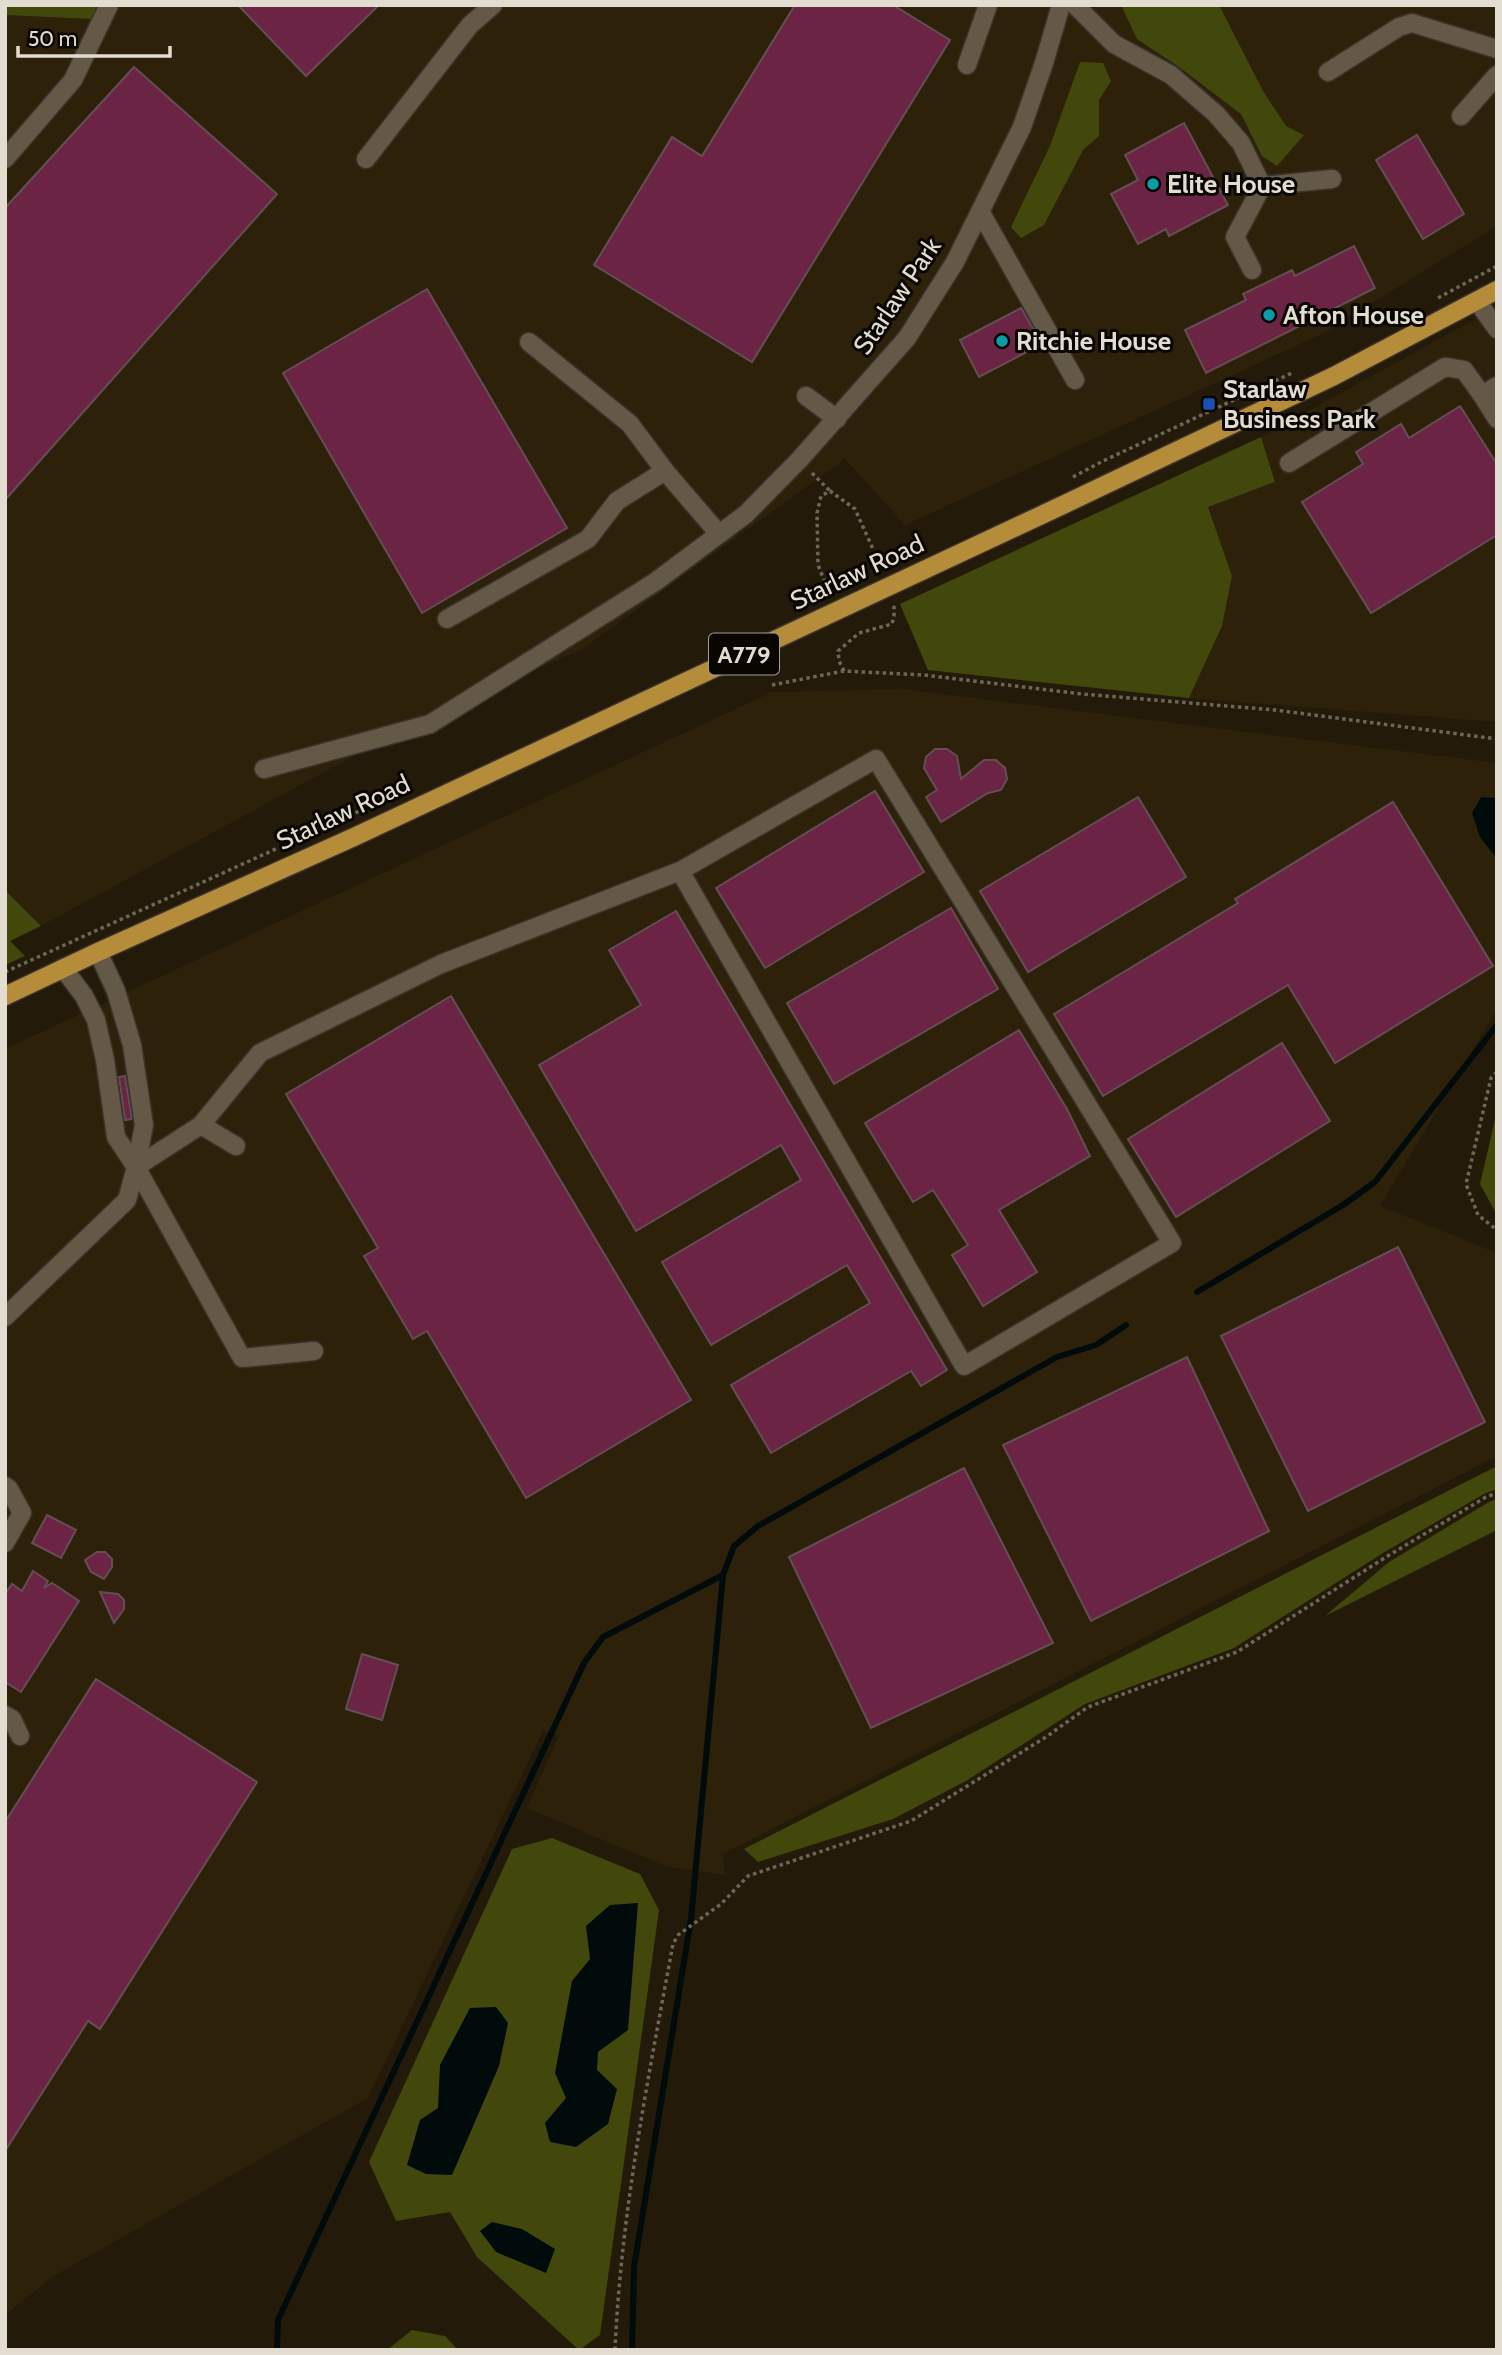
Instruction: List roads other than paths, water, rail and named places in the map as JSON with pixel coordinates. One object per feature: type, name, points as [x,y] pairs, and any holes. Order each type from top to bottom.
[{"type":"main road","name":"Starlaw Road","points":[[5,996],[379,825],[1065,504],[1334,376],[1497,290]]},
{"type":"street","points":[[5,159],[73,80],[109,5]]},
{"type":"street","points":[[366,159],[470,25],[493,5]]},
{"type":"street","points":[[967,65],[988,5]]},
{"type":"street","name":"Starlaw Park","points":[[264,769],[430,724],[655,582],[746,514],[837,419],[907,338],[955,262],[1022,127],[1061,5]]},
{"type":"street","points":[[1074,5],[1114,44],[1171,75],[1216,114],[1241,143],[1262,186]]},
{"type":"street","points":[[1328,72],[1399,27],[1412,23],[1497,49]]},
{"type":"street","points":[[1461,116],[1497,75]]},
{"type":"street","points":[[1262,186],[1332,179]]},
{"type":"street","points":[[1252,270],[1236,237],[1262,186]]},
{"type":"street","points":[[981,213],[1075,380]]},
{"type":"street","points":[[1478,300],[1497,329]]},
{"type":"street","points":[[529,342],[630,424],[665,471],[719,534]]},
{"type":"street","points":[[1289,463],[1446,366],[1464,370],[1489,390],[1497,419]]},
{"type":"street","points":[[806,396],[837,419]]},
{"type":"street","points":[[447,619],[588,539],[617,501],[665,471]]},
{"type":"street","points":[[136,1167],[201,1125],[260,1053],[441,964],[680,871],[876,759],[1172,1243],[964,1366],[680,871]]},
{"type":"street","points":[[5,1317],[127,1200],[136,1167],[144,1125],[132,1045],[116,991],[98,952]]},
{"type":"street","points":[[63,968],[84,996],[96,1020],[105,1060],[116,1137],[136,1167],[242,1358],[314,1351]]},
{"type":"street","points":[[201,1125],[236,1146]]},
{"type":"street","points":[[5,1486],[22,1513],[5,1543]]},
{"type":"street","points":[[5,1715],[12,1719],[20,1736]]},
{"type":"waterway","points":[[1197,1292],[1343,1205],[1375,1182],[1497,1025]]},
{"type":"waterway","points":[[277,2350],[278,2320],[584,1663],[603,1637],[723,1575],[734,1546],[758,1526],[1057,1357],[1096,1345],[1126,1325]]},
{"type":"waterway","points":[[632,2350],[634,2267],[691,1919],[723,1575]]},
{"type":"place","name":"Elite House","points":[[1153,184]]},
{"type":"place","name":"Afton House","points":[[1269,315]]},
{"type":"place","name":"Ritchie House","points":[[1002,341]]},
{"type":"place","name":"Starlaw Business Park","points":[[1209,404]]}]
